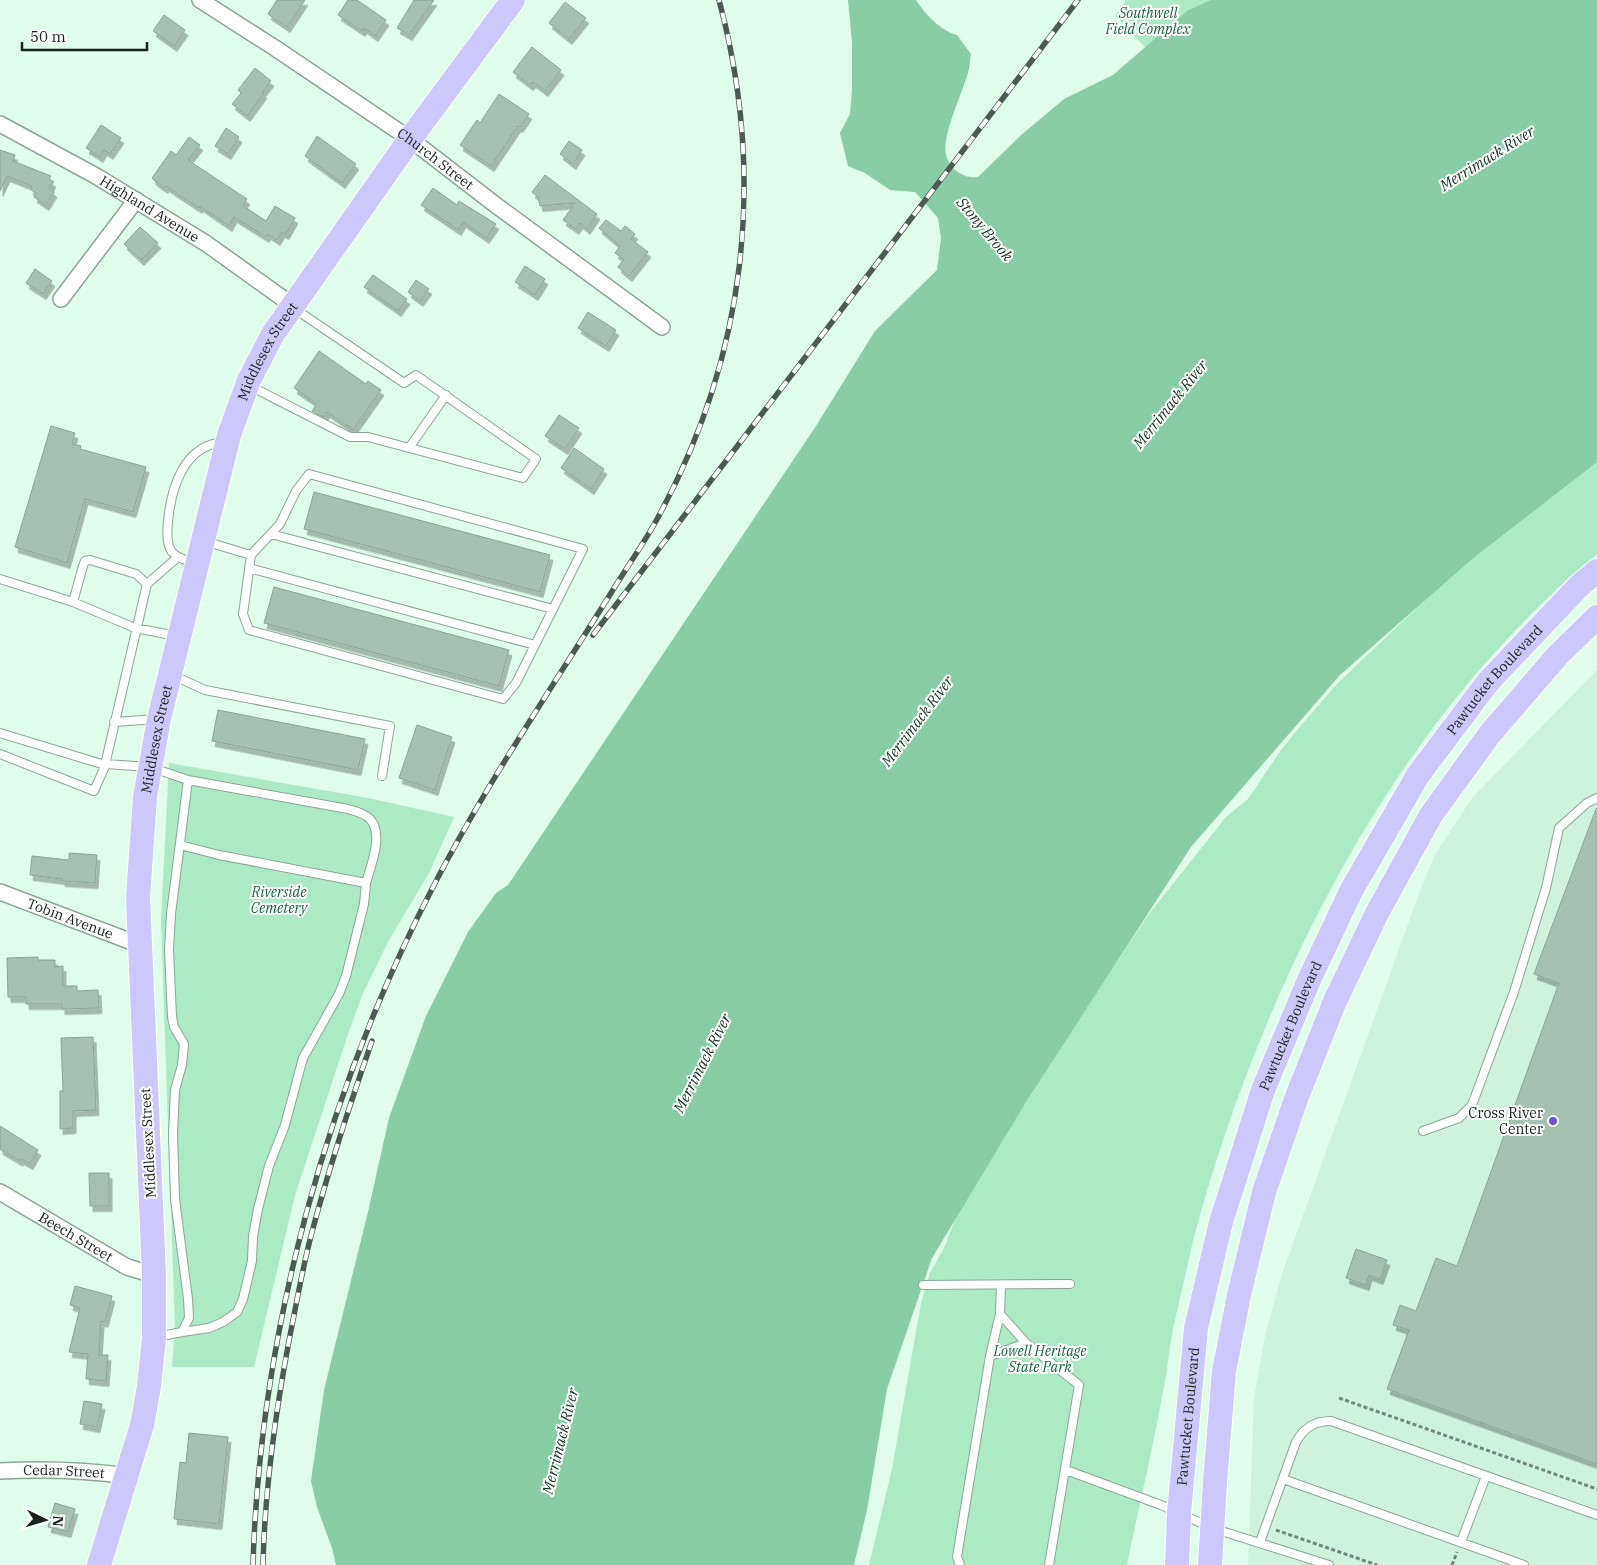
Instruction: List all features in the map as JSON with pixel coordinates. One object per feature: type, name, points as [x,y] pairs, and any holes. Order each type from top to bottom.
[{"type":"main road","name":"Middlesex Street","points":[[99,1565],[128,1476],[142,1425],[149,1386],[154,1338],[154,1275],[138,896],[145,797],[159,718],[179,637],[188,561],[202,541],[227,442],[247,384],[272,334],[410,139],[513,0]]},
{"type":"main road","name":"Pawtucket Boulevard","points":[[1177,1565],[1179,1513],[1196,1328],[1220,1222],[1263,1090],[1309,980],[1351,890],[1418,775],[1488,682],[1579,586],[1597,571]]},
{"type":"main road","points":[[1210,1565],[1224,1371],[1239,1295],[1264,1192],[1296,1100],[1335,1001],[1378,913],[1431,816],[1489,735],[1558,655],[1597,617]]},
{"type":"street","name":"Church Street","points":[[200,0],[410,139],[497,206],[662,327]]},
{"type":"street","name":"Highland Avenue","points":[[0,124],[96,176],[207,244],[292,306]]},
{"type":"street","points":[[61,299],[136,200]]},
{"type":"street","name":"Tobin Avenue","points":[[0,892],[140,945]]},
{"type":"street","name":"Beech Street","points":[[0,1192],[126,1267],[154,1275]]},
{"type":"street","name":"Cedar Street","points":[[0,1471],[89,1471],[128,1476]]},
{"type":"lane","points":[[247,384],[350,437],[368,437],[523,478],[536,459],[416,375],[404,383],[292,306]]},
{"type":"lane","points":[[409,448],[446,395]]},
{"type":"lane","points":[[188,561],[171,551],[168,544],[167,528],[172,493],[181,471],[189,460],[203,447],[215,442],[227,442]]},
{"type":"lane","points":[[309,474],[582,549],[516,683],[502,699],[249,630],[243,614],[251,555],[271,534],[280,524],[296,491],[309,474]]},
{"type":"lane","points":[[271,534],[553,609]]},
{"type":"lane","points":[[202,541],[251,555]]},
{"type":"lane","points":[[73,602],[85,561],[90,560],[136,574],[146,584]]},
{"type":"lane","points":[[0,754],[94,791],[105,765],[146,584],[188,561]]},
{"type":"lane","points":[[249,568],[535,645]]},
{"type":"lane","points":[[0,579],[73,602],[135,628],[179,637]]},
{"type":"lane","points":[[170,674],[206,690],[390,726],[382,776]]},
{"type":"lane","points":[[114,722],[159,718]]},
{"type":"lane","points":[[0,733],[105,765],[150,767],[188,780],[348,809],[365,815],[373,824],[377,836],[366,883],[364,904],[346,976],[302,1058],[285,1125],[269,1166],[258,1209],[253,1236],[252,1261],[243,1299],[237,1312],[224,1322],[209,1328],[154,1338]]},
{"type":"lane","points":[[182,1332],[189,1318],[175,1199],[173,1135],[175,1090],[182,1065],[184,1044],[174,1027],[169,970],[170,923],[188,780]]},
{"type":"lane","points":[[1423,1131],[1459,1118],[1472,1105],[1514,992],[1546,888],[1559,828],[1587,803],[1597,798]]},
{"type":"lane","points":[[180,845],[220,855],[366,883]]},
{"type":"lane","points":[[923,1286],[1070,1284]]},
{"type":"lane","points":[[960,1565],[957,1557],[990,1356],[1000,1314],[1001,1285]]},
{"type":"lane","points":[[1000,1314],[1026,1343],[1079,1385],[1049,1565]]},
{"type":"lane","points":[[990,1356],[1026,1343]]},
{"type":"lane","points":[[1260,1542],[1296,1442],[1310,1426],[1321,1421],[1331,1421],[1597,1515]]},
{"type":"lane","points":[[1066,1470],[1179,1513],[1212,1528],[1329,1565]]},
{"type":"lane","points":[[1461,1542],[1486,1476]]},
{"type":"lane","points":[[1283,1478],[1524,1565]]},
{"type":"path","points":[[1339,1398],[1597,1489]]},
{"type":"path","points":[[1266,1526],[1377,1565]]},
{"type":"shaded area","points":[[1597,670],[1597,1565],[1248,1565],[1254,1398],[1265,1336],[1282,1274],[1421,888],[1435,855],[1472,798]]},
{"type":"green space","name":"Southwell Field Complex","points":[[1126,0],[1219,0],[1145,47],[1115,16]]},
{"type":"green space","name":"Lowell Heritage State Park","points":[[1597,430],[1597,554],[1542,603],[1492,655],[1445,711],[1402,770],[1363,832],[1327,896],[1265,1028],[1225,1135],[1192,1245],[1173,1329],[1158,1418],[1127,1565],[869,1565],[892,1469],[921,1303],[930,1273],[945,1246],[969,1181],[1149,914],[1226,817],[1248,799],[1281,750],[1298,729],[1337,684]]},
{"type":"green space","name":"Riverside Cemetery","points":[[169,763],[368,798],[454,817],[429,873],[389,940],[363,993],[348,1034],[295,1195],[254,1367],[172,1367],[175,1328],[161,920]]},
{"type":"water","points":[[848,0],[916,0],[934,21],[945,30],[957,35],[971,54],[969,69],[950,125],[945,147],[948,160],[954,169],[968,177],[978,177],[1020,136],[1064,99],[1113,75],[1187,11],[1211,0],[1597,0],[1597,462],[1472,559],[1340,675],[1191,847],[1026,1102],[932,1258],[887,1389],[867,1510],[854,1565],[336,1565],[317,1507],[311,1481],[324,1390],[389,1118],[426,1016],[468,932],[496,893],[508,885],[816,426],[875,331],[937,270],[941,238],[938,218],[915,192],[890,190],[865,173],[848,166],[840,133],[850,114],[852,90],[852,42]]},
{"type":"building","points":[[277,0],[305,0],[287,27],[268,14]]},
{"type":"building","points":[[348,0],[357,0],[386,20],[375,36],[364,28],[362,31],[338,15]]},
{"type":"building","points":[[414,0],[434,0],[409,35],[397,28]]},
{"type":"building","points":[[565,2],[586,18],[569,39],[549,23]]},
{"type":"building","points":[[164,15],[185,30],[174,46],[153,31]]},
{"type":"building","points":[[532,47],[561,70],[545,91],[533,82],[530,85],[513,72]]},
{"type":"building","points":[[255,68],[271,81],[247,116],[232,104],[241,93],[238,90]]},
{"type":"building","points":[[499,94],[529,114],[520,127],[518,126],[491,166],[460,145],[477,120],[480,123]]},
{"type":"building","points":[[101,125],[121,138],[110,154],[104,150],[100,157],[86,148]]},
{"type":"building","points":[[226,128],[239,137],[228,154],[215,146]]},
{"type":"building","points":[[317,136],[356,164],[342,183],[305,156]]},
{"type":"building","points":[[189,137],[200,145],[188,160],[247,199],[243,205],[245,207],[266,221],[275,206],[295,218],[286,234],[282,232],[277,240],[268,234],[266,237],[234,217],[229,226],[200,206],[199,208],[152,178],[171,151],[176,155]]},
{"type":"building","points":[[569,141],[582,150],[573,164],[560,154]]},
{"type":"building","points":[[0,150],[15,155],[13,161],[51,176],[49,179],[53,182],[49,188],[54,192],[46,205],[34,197],[36,193],[30,189],[32,186],[7,176],[0,191]]},
{"type":"building","points":[[545,175],[597,214],[587,229],[580,223],[576,229],[563,220],[575,203],[540,206],[538,197],[532,192]]},
{"type":"building","points":[[433,188],[457,205],[459,201],[496,224],[486,238],[463,222],[458,230],[421,205]]},
{"type":"building","points":[[606,220],[621,231],[625,226],[635,234],[631,239],[648,252],[629,276],[618,267],[624,259],[615,253],[620,246],[599,228]]},
{"type":"building","points":[[140,227],[158,243],[141,260],[124,244]]},
{"type":"building","points":[[525,266],[545,279],[535,295],[515,282]]},
{"type":"building","points":[[35,269],[52,281],[43,294],[26,283]]},
{"type":"building","points":[[373,275],[407,299],[398,311],[364,287]]},
{"type":"building","points":[[416,280],[429,289],[420,301],[408,292]]},
{"type":"building","points":[[588,312],[616,330],[606,346],[578,328]]},
{"type":"building","points":[[319,351],[366,384],[368,381],[381,390],[353,430],[327,412],[323,417],[312,411],[317,404],[294,388]]},
{"type":"building","points":[[559,415],[579,428],[565,449],[545,436]]},
{"type":"building","points":[[51,426],[75,433],[72,444],[81,446],[80,449],[146,467],[133,512],[85,499],[67,563],[15,547]]},
{"type":"building","points":[[574,448],[604,469],[591,489],[561,468]]},
{"type":"building","points":[[314,492],[550,555],[540,592],[304,529]]},
{"type":"building","points":[[274,587],[509,650],[499,686],[264,623]]},
{"type":"building","points":[[218,710],[365,739],[358,770],[212,741]]},
{"type":"building","points":[[417,725],[452,737],[435,790],[399,778]]},
{"type":"building","name":"Cross River Center","points":[[1596,809],[1597,1464],[1387,1389],[1409,1330],[1393,1325],[1400,1305],[1416,1311],[1436,1258],[1457,1266],[1559,983],[1534,974]]},
{"type":"building","points":[[69,853],[97,855],[95,883],[62,881],[62,879],[30,875],[32,856],[69,860]]},
{"type":"building","points":[[38,957],[38,960],[55,960],[55,967],[63,966],[63,986],[77,986],[77,991],[98,990],[99,1008],[62,1009],[62,1004],[26,1004],[26,997],[8,997],[7,958]]},
{"type":"building","points":[[93,1037],[96,1110],[73,1111],[73,1128],[60,1129],[60,1091],[63,1091],[61,1038]]},
{"type":"building","points":[[0,1126],[38,1150],[30,1164],[21,1159],[20,1161],[0,1149]]},
{"type":"building","points":[[89,1173],[109,1173],[109,1206],[90,1206]]},
{"type":"building","points":[[1356,1249],[1387,1260],[1380,1279],[1369,1275],[1366,1285],[1346,1278]]},
{"type":"building","points":[[75,1286],[112,1296],[105,1322],[101,1321],[99,1355],[108,1355],[106,1381],[86,1379],[88,1354],[69,1352],[80,1308],[70,1305]]},
{"type":"building","points":[[84,1401],[102,1404],[97,1427],[80,1424]]},
{"type":"building","points":[[189,1433],[228,1437],[219,1524],[174,1519],[180,1462],[186,1463]]},
{"type":"building","points":[[55,1503],[75,1509],[68,1532],[48,1527]]},
{"type":"railway","points":[[253,1565],[258,1478],[269,1390],[285,1303],[306,1216],[331,1131],[361,1047],[395,966],[433,887],[476,810],[522,734],[656,521],[687,459],[711,396],[728,332],[739,266],[744,201],[742,134],[734,67],[719,0]]},
{"type":"railway","points":[[593,635],[1078,0]]},
{"type":"railway","points":[[263,1565],[266,1501],[273,1437],[283,1373],[303,1271],[333,1160],[372,1041]]},
{"type":"place","name":"Cross River Center","points":[[1553,1121]]},
{"type":"water label","name":"Merrimack River","points":[[1487,158]]},
{"type":"water label","name":"Stony Brook","points":[[985,229]]},
{"type":"water label","name":"Merrimack River","points":[[1170,404]]},
{"type":"water label","name":"Merrimack River","points":[[917,721]]},
{"type":"water label","name":"Merrimack River","points":[[702,1063]]},
{"type":"water label","name":"Merrimack River","points":[[560,1441]]}]
